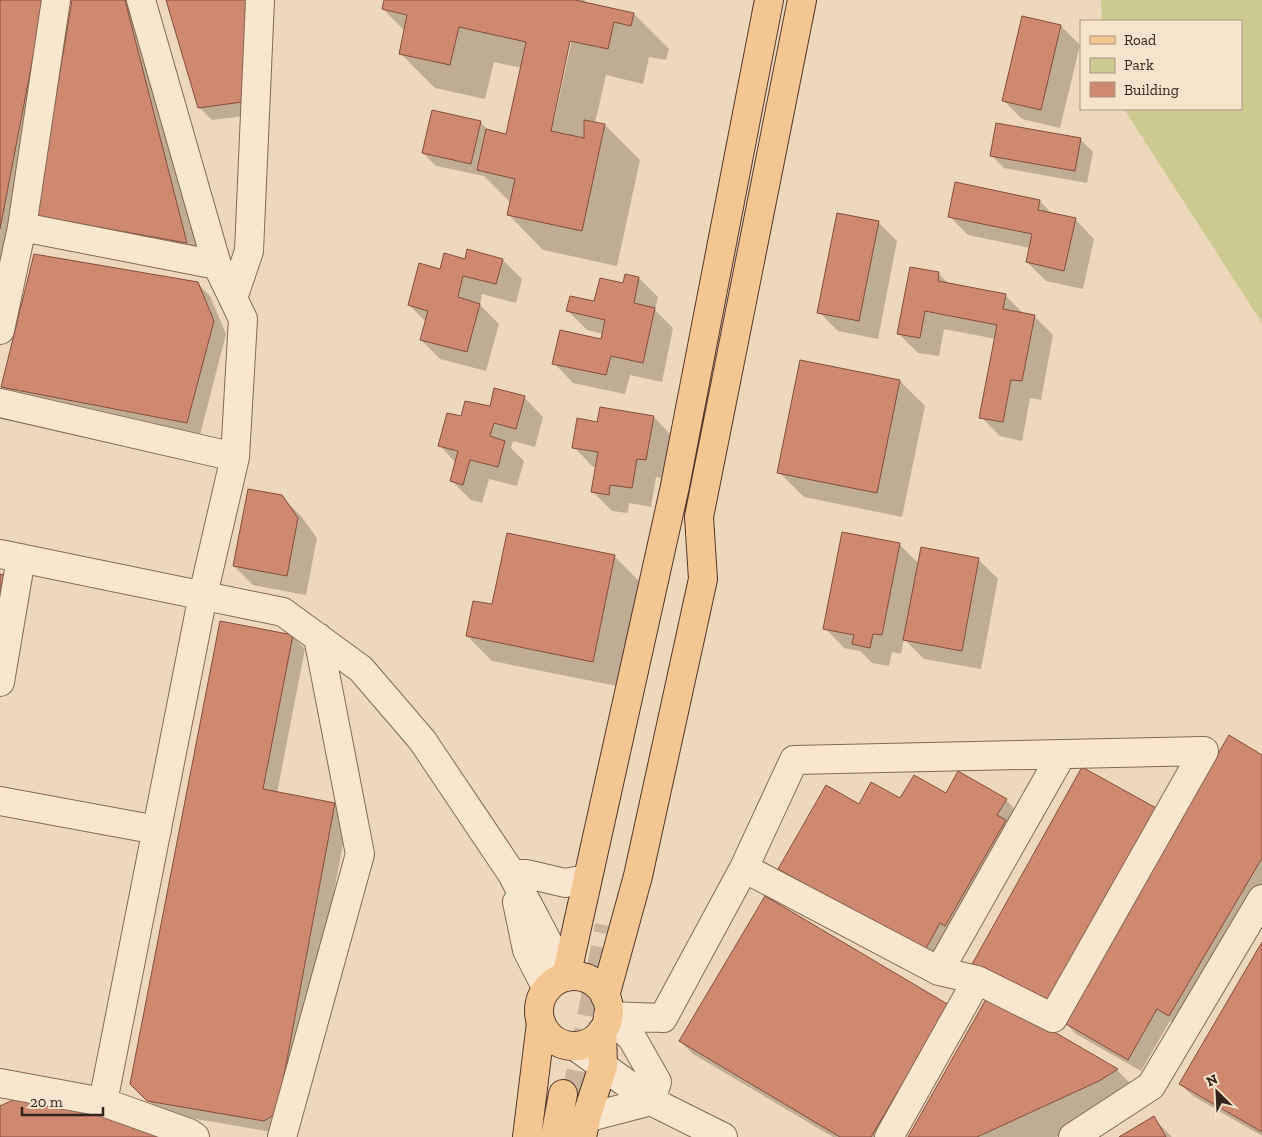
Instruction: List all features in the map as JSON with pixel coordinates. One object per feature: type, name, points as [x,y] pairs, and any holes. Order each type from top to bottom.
[{"type":"main road","points":[[699,517],[703,579],[638,876],[605,1014],[595,1039],[586,1044],[575,1046],[564,1044],[554,1040],[546,1033],[538,1011],[541,1000],[556,983],[587,879],[675,486],[769,0]]},
{"type":"main road","points":[[675,486],[667,583],[603,925],[699,517],[802,0]]},
{"type":"main road","points":[[555,1137],[575,1117],[603,1066],[605,1014],[598,987],[589,980],[578,977],[556,983]]},
{"type":"main road","points":[[528,1137],[541,1023]]},
{"type":"street","points":[[0,330],[22,227],[56,0]]},
{"type":"street","points":[[103,1102],[203,595],[235,457],[242,319],[218,265],[141,0]]},
{"type":"street","points":[[233,298],[249,251],[260,0]]},
{"type":"street","points":[[22,227],[218,265]]},
{"type":"street","points":[[0,403],[235,457]]},
{"type":"street","points":[[0,682],[10,556],[282,612],[361,669],[422,740],[512,874],[556,983]]},
{"type":"street","points":[[282,1137],[360,854],[318,637]]},
{"type":"street","points":[[605,1014],[663,1018],[744,868],[794,760],[1204,751],[1053,1018],[977,980],[939,971],[744,868]]},
{"type":"street","points":[[939,971],[1062,754]]},
{"type":"street","points":[[0,801],[157,830]]},
{"type":"street","points":[[512,874],[527,874],[564,883],[587,879]]},
{"type":"street","points":[[1073,1137],[1151,1086],[1262,899]]},
{"type":"street","points":[[889,1137],[977,980]]},
{"type":"street","points":[[605,1014],[632,1038],[658,1082],[651,1102]]},
{"type":"street","points":[[575,1046],[651,1102],[723,1137]]},
{"type":"street","points":[[0,1083],[103,1102],[189,1133],[195,1137]]},
{"type":"street","points":[[575,1117],[651,1102]]},
{"type":"green space","points":[[1101,0],[1262,0],[1262,323],[1125,110],[1242,110],[1242,20],[1102,20]]},
{"type":"building","points":[[0,0],[44,0],[0,229]]},
{"type":"building","points":[[72,0],[125,0],[187,243],[36,216]]},
{"type":"building","points":[[166,0],[247,0],[242,102],[198,108]]},
{"type":"building","points":[[384,0],[575,0],[634,13],[631,26],[614,22],[608,49],[570,41],[551,131],[584,138],[584,120],[605,124],[582,231],[507,215],[515,179],[477,170],[486,129],[506,134],[526,42],[459,27],[450,65],[399,54],[407,15],[382,9]]},
{"type":"building","points":[[1022,16],[1061,25],[1041,110],[1002,101]]},
{"type":"building","points":[[432,110],[481,121],[471,164],[422,153]]},
{"type":"building","points":[[996,123],[1081,138],[1075,171],[990,156]]},
{"type":"building","points":[[955,182],[1040,200],[1038,210],[1076,218],[1064,271],[1026,262],[1032,234],[948,217]]},
{"type":"building","points":[[837,213],[879,221],[859,321],[817,313]]},
{"type":"building","points":[[467,249],[503,259],[496,284],[463,276],[458,297],[480,304],[467,352],[420,340],[428,311],[408,305],[419,263],[440,269],[444,253],[465,259]]},
{"type":"building","points":[[34,254],[198,282],[214,321],[187,423],[1,387]]},
{"type":"building","points":[[910,267],[939,272],[938,281],[1006,294],[1003,309],[1035,315],[1022,381],[1011,380],[1003,422],[979,418],[997,325],[925,311],[920,338],[897,334]]},
{"type":"building","points":[[625,274],[639,277],[634,303],[655,308],[643,363],[611,356],[606,375],[552,364],[560,330],[601,339],[605,320],[566,311],[570,296],[594,301],[600,278],[623,283]]},
{"type":"building","points":[[800,360],[900,380],[877,493],[777,473]]},
{"type":"building","points":[[494,388],[525,396],[516,429],[494,423],[490,436],[505,441],[498,467],[470,460],[463,485],[450,481],[458,451],[438,446],[447,413],[461,416],[465,401],[490,406]]},
{"type":"building","points":[[600,407],[654,416],[646,460],[637,459],[632,488],[610,485],[609,495],[591,492],[598,452],[572,448],[577,418],[597,422]]},
{"type":"building","points":[[248,489],[282,495],[298,518],[287,576],[233,566]]},
{"type":"building","points":[[842,532],[900,543],[882,635],[873,634],[870,648],[852,644],[854,635],[823,629]]},
{"type":"building","points":[[507,533],[615,555],[593,662],[466,636],[473,601],[492,604]]},
{"type":"building","points":[[921,547],[979,558],[962,651],[903,640]]},
{"type":"building","points":[[0,574],[4,575],[0,596]]},
{"type":"building","points":[[220,621],[293,635],[263,789],[335,803],[277,1113],[264,1121],[147,1101],[130,1084]]},
{"type":"building","points":[[1229,735],[1262,755],[1262,858],[1169,1016],[1157,1009],[1128,1060],[1061,1021]]},
{"type":"building","points":[[1082,767],[1158,809],[1046,1008],[971,966]]},
{"type":"building","points":[[958,771],[1007,799],[997,815],[1006,820],[945,926],[940,923],[924,952],[778,869],[826,785],[859,804],[871,782],[900,798],[914,775],[946,793]]},
{"type":"building","points":[[765,896],[949,1005],[871,1137],[840,1137],[679,1041]]},
{"type":"building","points":[[1262,942],[1262,1132],[1179,1084]]},
{"type":"building","points":[[989,994],[1118,1069],[1099,1081],[977,1137],[908,1137]]},
{"type":"building","points":[[24,1095],[109,1115],[162,1137],[0,1137],[0,1106]]},
{"type":"building","points":[[1154,1116],[1166,1137],[1119,1137]]},
{"type":"tunnel","points":[[575,1099],[609,926]]}]
